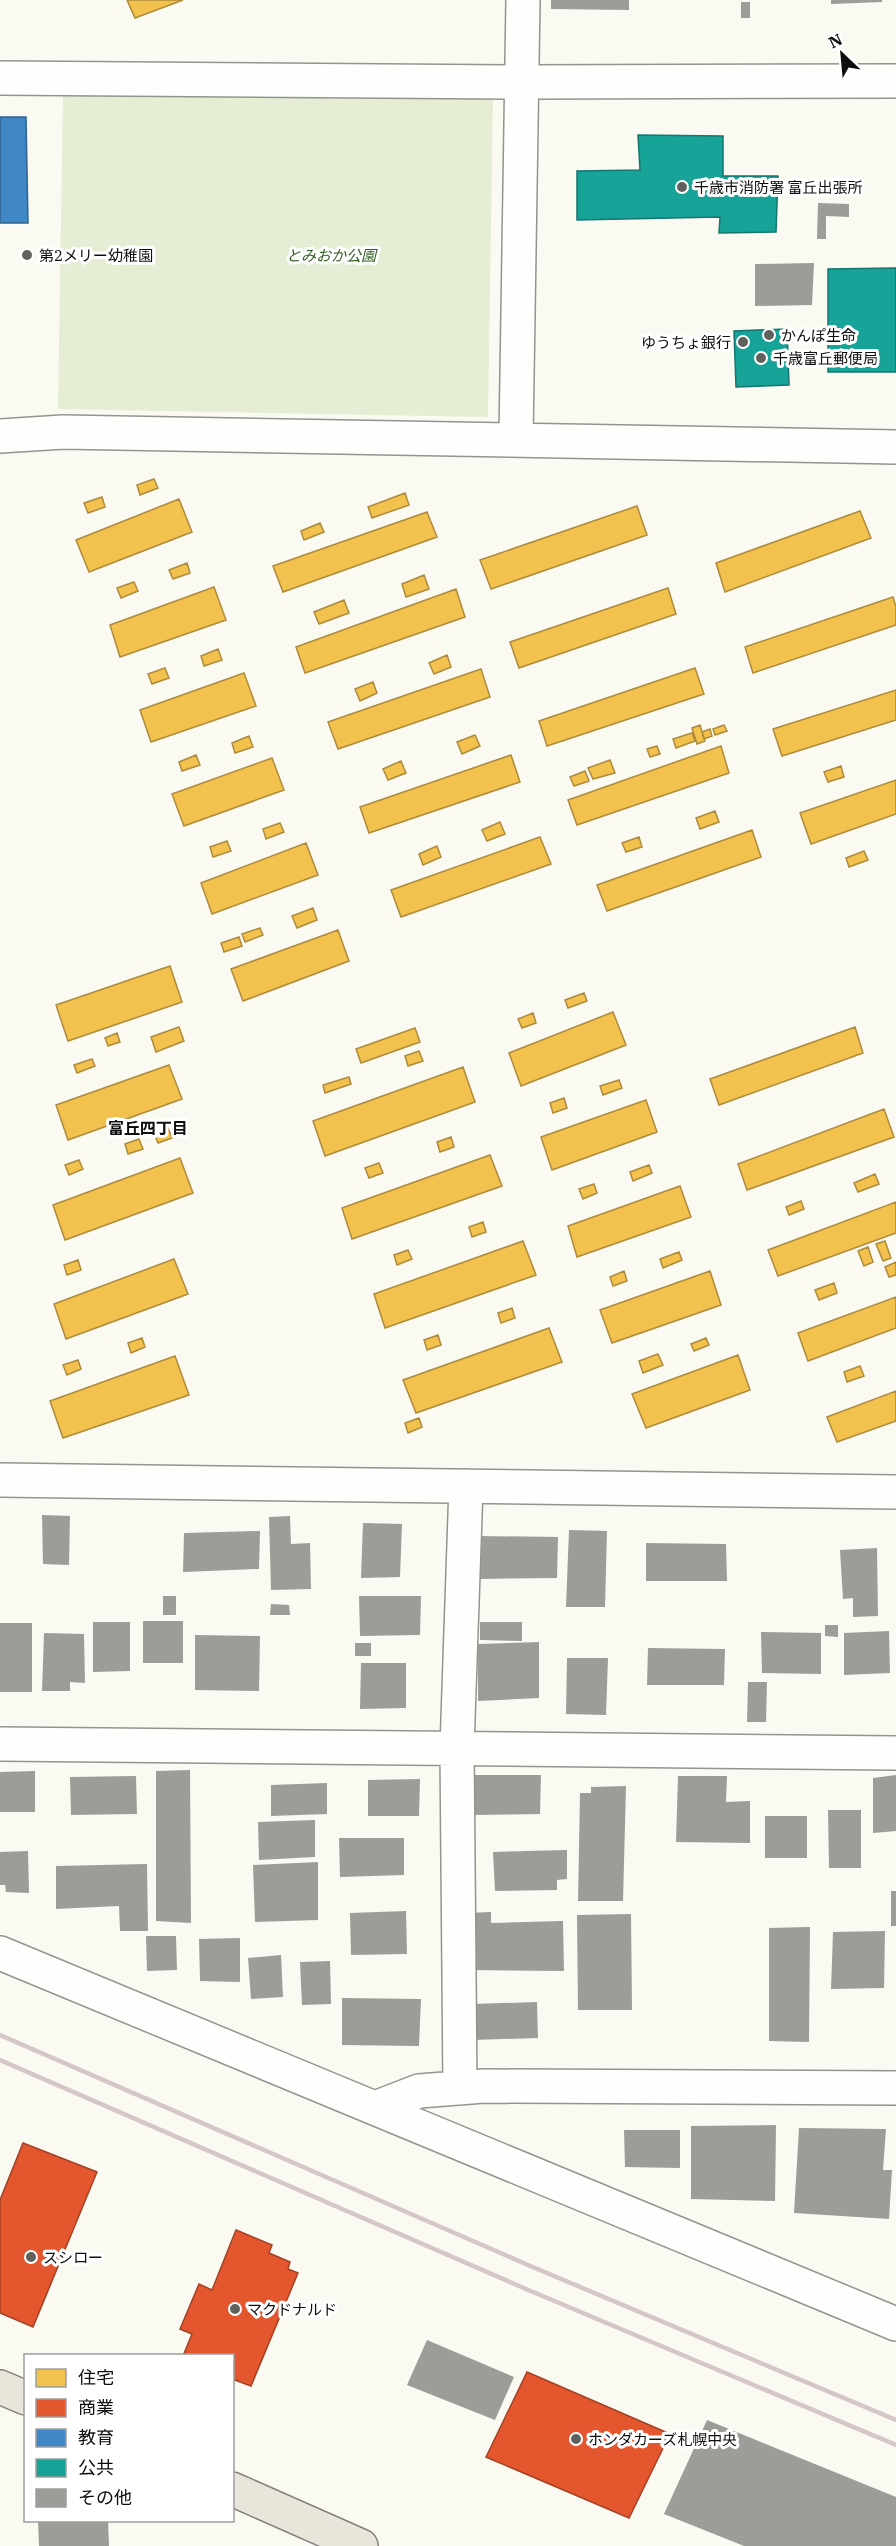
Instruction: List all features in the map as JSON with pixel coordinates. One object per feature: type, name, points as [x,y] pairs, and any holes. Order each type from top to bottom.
[{"type":"main road","points":[[0,2387],[24,2397]]},
{"type":"main road","points":[[234,2490],[361,2546]]},
{"type":"street","points":[[516,438],[523,0]]},
{"type":"street","points":[[0,78],[523,82],[896,81]]},
{"type":"street","points":[[0,436],[63,432],[516,438],[896,447]]},
{"type":"street","points":[[0,1480],[896,1492]]},
{"type":"street","points":[[460,2088],[457,1748],[466,1486]]},
{"type":"street","points":[[0,1744],[896,1753]]},
{"type":"street","points":[[0,1953],[896,2324]]},
{"type":"street","points":[[375,2108],[419,2091],[484,2086],[896,2088]]},
{"type":"green space","name":"とみおか公園","points":[[63,95],[493,96],[488,417],[58,409]]},
{"type":"building: 住宅","points":[[127,0],[183,0],[135,18]]},
{"type":"building: 住宅","points":[[154,479],[158,488],[140,495],[137,485]]},
{"type":"building: 住宅","points":[[405,493],[409,505],[372,518],[368,507]]},
{"type":"building: 住宅","points":[[102,497],[105,507],[88,513],[84,503]]},
{"type":"building: 住宅","points":[[179,499],[192,532],[89,572],[76,540]]},
{"type":"building: 住宅","points":[[637,506],[647,535],[491,589],[480,560]]},
{"type":"building: 住宅","points":[[860,511],[871,538],[725,592],[716,563]]},
{"type":"building: 住宅","points":[[427,512],[437,537],[283,592],[273,566]]},
{"type":"building: 住宅","points":[[320,523],[324,532],[304,540],[301,531]]},
{"type":"building: 住宅","points":[[187,563],[190,573],[173,579],[169,570]]},
{"type":"building: 住宅","points":[[424,575],[429,589],[406,597],[402,584]]},
{"type":"building: 住宅","points":[[134,582],[138,591],[121,598],[117,588]]},
{"type":"building: 住宅","points":[[214,587],[226,620],[120,657],[110,625]]},
{"type":"building: 住宅","points":[[668,588],[676,614],[519,668],[510,642]]},
{"type":"building: 住宅","points":[[456,589],[465,617],[305,673],[296,647]]},
{"type":"building: 住宅","points":[[893,597],[896,607],[896,625],[753,673],[745,647]]},
{"type":"building: 住宅","points":[[344,600],[349,613],[319,624],[314,612]]},
{"type":"building: 住宅","points":[[218,649],[222,660],[204,666],[201,656]]},
{"type":"building: 住宅","points":[[447,655],[451,667],[434,674],[429,663]]},
{"type":"building: 住宅","points":[[165,668],[169,678],[152,684],[148,674]]},
{"type":"building: 住宅","points":[[695,668],[704,694],[547,746],[539,721]]},
{"type":"building: 住宅","points":[[481,669],[490,697],[338,749],[328,722]]},
{"type":"building: 住宅","points":[[244,673],[256,706],[151,742],[140,710]]},
{"type":"building: 住宅","points":[[373,682],[377,693],[360,701],[355,689]]},
{"type":"building: 住宅","points":[[896,690],[896,720],[782,756],[773,729]]},
{"type":"building: 住宅","points":[[700,725],[705,741],[697,744],[692,728]]},
{"type":"building: 住宅","points":[[724,725],[727,731],[715,735],[713,729]]},
{"type":"building: 住宅","points":[[710,729],[712,736],[704,739],[702,732]]},
{"type":"building: 住宅","points":[[692,733],[695,741],[676,748],[673,739]]},
{"type":"building: 住宅","points":[[475,735],[480,746],[462,754],[457,742]]},
{"type":"building: 住宅","points":[[249,736],[253,747],[235,753],[232,743]]},
{"type":"building: 住宅","points":[[657,746],[660,754],[650,757],[647,749]]},
{"type":"building: 住宅","points":[[721,746],[729,773],[577,825],[568,800]]},
{"type":"building: 住宅","points":[[196,755],[200,765],[182,771],[179,762]]},
{"type":"building: 住宅","points":[[511,755],[520,782],[369,833],[360,807]]},
{"type":"building: 住宅","points":[[272,758],[284,790],[184,826],[172,794]]},
{"type":"building: 住宅","points":[[610,760],[615,773],[593,779],[588,768]]},
{"type":"building: 住宅","points":[[401,761],[406,773],[388,780],[383,769]]},
{"type":"building: 住宅","points":[[841,766],[844,777],[828,782],[824,772]]},
{"type":"building: 住宅","points":[[585,771],[589,781],[574,786],[570,777]]},
{"type":"building: 住宅","points":[[896,780],[896,814],[811,844],[800,813]]},
{"type":"building: 住宅","points":[[715,811],[719,822],[700,829],[696,818]]},
{"type":"building: 住宅","points":[[500,822],[505,834],[487,841],[482,830]]},
{"type":"building: 住宅","points":[[280,823],[284,832],[266,839],[263,829]]},
{"type":"building: 住宅","points":[[752,830],[761,857],[607,911],[597,885]]},
{"type":"building: 住宅","points":[[540,837],[551,864],[401,917],[391,890]]},
{"type":"building: 住宅","points":[[639,837],[642,847],[626,852],[622,843]]},
{"type":"building: 住宅","points":[[227,841],[231,851],[213,857],[210,847]]},
{"type":"building: 住宅","points":[[306,843],[318,875],[212,914],[201,883]]},
{"type":"building: 住宅","points":[[437,846],[441,857],[423,865],[419,854]]},
{"type":"building: 住宅","points":[[864,851],[868,860],[849,867],[846,858]]},
{"type":"building: 住宅","points":[[313,908],[317,920],[297,928],[292,916]]},
{"type":"building: 住宅","points":[[260,928],[263,935],[245,942],[242,934]]},
{"type":"building: 住宅","points":[[338,930],[349,961],[243,1001],[231,969]]},
{"type":"building: 住宅","points":[[239,937],[242,946],[224,952],[221,943]]},
{"type":"building: 住宅","points":[[170,966],[182,1002],[68,1041],[56,1005]]},
{"type":"building: 住宅","points":[[584,993],[587,1001],[568,1008],[565,1000]]},
{"type":"building: 住宅","points":[[613,1012],[626,1045],[521,1086],[509,1053]]},
{"type":"building: 住宅","points":[[533,1013],[536,1023],[522,1028],[518,1019]]},
{"type":"building: 住宅","points":[[179,1027],[184,1041],[156,1052],[151,1037]]},
{"type":"building: 住宅","points":[[855,1027],[863,1053],[719,1105],[710,1079]]},
{"type":"building: 住宅","points":[[415,1028],[420,1042],[361,1063],[356,1049]]},
{"type":"building: 住宅","points":[[117,1033],[120,1042],[108,1046],[105,1038]]},
{"type":"building: 住宅","points":[[419,1051],[423,1061],[408,1066],[405,1056]]},
{"type":"building: 住宅","points":[[92,1059],[95,1066],[77,1073],[74,1065]]},
{"type":"building: 住宅","points":[[169,1065],[182,1099],[68,1140],[56,1105]]},
{"type":"building: 住宅","points":[[463,1067],[475,1102],[325,1156],[313,1121]]},
{"type":"building: 住宅","points":[[349,1077],[351,1084],[325,1093],[323,1085]]},
{"type":"building: 住宅","points":[[619,1080],[622,1088],[603,1095],[600,1086]]},
{"type":"building: 住宅","points":[[564,1098],[567,1108],[553,1113],[550,1103]]},
{"type":"building: 住宅","points":[[646,1100],[657,1132],[552,1170],[541,1137]]},
{"type":"building: 住宅","points":[[884,1109],[894,1137],[747,1190],[738,1164]]},
{"type":"building: 住宅","points":[[168,1128],[172,1138],[158,1143],[154,1134]]},
{"type":"building: 住宅","points":[[451,1137],[454,1147],[440,1152],[437,1142]]},
{"type":"building: 住宅","points":[[139,1139],[143,1149],[128,1154],[125,1144]]},
{"type":"building: 住宅","points":[[490,1155],[502,1186],[352,1239],[342,1208]]},
{"type":"building: 住宅","points":[[180,1158],[193,1193],[65,1240],[53,1205]]},
{"type":"building: 住宅","points":[[79,1160],[83,1169],[69,1175],[65,1165]]},
{"type":"building: 住宅","points":[[379,1163],[383,1173],[369,1178],[365,1168]]},
{"type":"building: 住宅","points":[[649,1165],[652,1173],[633,1181],[630,1172]]},
{"type":"building: 住宅","points":[[875,1174],[879,1184],[858,1192],[854,1183]]},
{"type":"building: 住宅","points":[[594,1184],[597,1193],[583,1199],[579,1189]]},
{"type":"building: 住宅","points":[[680,1186],[691,1217],[577,1257],[568,1226]]},
{"type":"building: 住宅","points":[[801,1201],[804,1209],[789,1215],[786,1207]]},
{"type":"building: 住宅","points":[[896,1202],[896,1233],[778,1276],[768,1250]]},
{"type":"building: 住宅","points":[[483,1222],[486,1232],[472,1237],[469,1227]]},
{"type":"building: 住宅","points":[[523,1241],[536,1275],[385,1328],[374,1294]]},
{"type":"building: 住宅","points":[[885,1241],[891,1258],[883,1261],[876,1244]]},
{"type":"building: 住宅","points":[[868,1247],[873,1262],[864,1266],[858,1251]]},
{"type":"building: 住宅","points":[[408,1250],[412,1259],[397,1265],[394,1255]]},
{"type":"building: 住宅","points":[[679,1252],[682,1260],[663,1268],[660,1259]]},
{"type":"building: 住宅","points":[[174,1259],[188,1294],[66,1339],[54,1304]]},
{"type":"building: 住宅","points":[[78,1260],[81,1270],[67,1275],[64,1265]]},
{"type":"building: 住宅","points":[[896,1262],[896,1275],[889,1277],[885,1267]]},
{"type":"building: 住宅","points":[[624,1271],[627,1281],[613,1286],[610,1277]]},
{"type":"building: 住宅","points":[[710,1271],[721,1305],[612,1343],[600,1310]]},
{"type":"building: 住宅","points":[[834,1283],[837,1293],[819,1300],[815,1290]]},
{"type":"building: 住宅","points":[[896,1297],[896,1328],[808,1361],[798,1333]]},
{"type":"building: 住宅","points":[[512,1308],[515,1318],[501,1323],[498,1313]]},
{"type":"building: 住宅","points":[[549,1328],[562,1362],[416,1413],[403,1380]]},
{"type":"building: 住宅","points":[[438,1335],[441,1345],[427,1350],[424,1340]]},
{"type":"building: 住宅","points":[[142,1338],[145,1347],[131,1353],[128,1343]]},
{"type":"building: 住宅","points":[[706,1338],[709,1345],[694,1351],[691,1344]]},
{"type":"building: 住宅","points":[[658,1354],[663,1365],[643,1373],[639,1361]]},
{"type":"building: 住宅","points":[[738,1355],[750,1390],[646,1428],[632,1394]]},
{"type":"building: 住宅","points":[[175,1356],[189,1395],[63,1438],[50,1401]]},
{"type":"building: 住宅","points":[[78,1360],[81,1369],[67,1375],[63,1365]]},
{"type":"building: 住宅","points":[[860,1366],[864,1376],[847,1382],[844,1372]]},
{"type":"building: 住宅","points":[[896,1391],[896,1421],[837,1442],[827,1417]]},
{"type":"building: 住宅","points":[[419,1418],[422,1427],[408,1433],[405,1423]]},
{"type":"building: 商業","name":"スシロー","points":[[23,2143],[97,2172],[33,2327],[0,2313],[0,2200]]},
{"type":"building: 商業","name":"マクドナルド","points":[[236,2230],[272,2245],[269,2253],[290,2262],[288,2269],[298,2273],[251,2386],[234,2380],[234,2354],[184,2354],[192,2334],[180,2329],[199,2284],[212,2290]]},
{"type":"building: 商業","points":[[527,2372],[670,2434],[629,2518],[486,2457]]},
{"type":"building: 教育","points":[[0,117],[26,117],[28,223],[0,223]]},
{"type":"building: 公共","points":[[638,135],[723,136],[723,176],[778,176],[776,232],[719,233],[720,217],[577,220],[577,171],[640,170]]},
{"type":"building: 公共","points":[[896,268],[896,372],[828,372],[828,269]]},
{"type":"building: 公共","name":"千歳富丘郵便局","points":[[787,329],[789,385],[736,387],[734,331]]},
{"type":"building: その他","points":[[551,0],[629,0],[629,10],[551,9]]},
{"type":"building: その他","points":[[831,0],[882,0],[882,2],[831,4]]},
{"type":"building: その他","points":[[741,2],[750,2],[750,18],[741,18]]},
{"type":"building: その他","points":[[818,203],[849,204],[849,217],[826,216],[826,239],[817,239]]},
{"type":"building: その他","points":[[814,263],[812,305],[755,306],[755,264]]},
{"type":"building: その他","points":[[42,1515],[70,1516],[69,1565],[43,1564]]},
{"type":"building: その他","points":[[290,1516],[291,1544],[310,1543],[311,1589],[271,1590],[269,1517]]},
{"type":"building: その他","points":[[363,1523],[402,1524],[400,1577],[361,1578]]},
{"type":"building: その他","points":[[569,1530],[607,1531],[605,1607],[566,1607]]},
{"type":"building: その他","points":[[260,1531],[259,1569],[183,1572],[184,1533]]},
{"type":"building: その他","points":[[479,1536],[558,1537],[557,1578],[478,1579]]},
{"type":"building: その他","points":[[646,1543],[726,1544],[727,1581],[646,1581]]},
{"type":"building: その他","points":[[877,1548],[878,1616],[853,1617],[853,1598],[843,1599],[840,1550]]},
{"type":"building: その他","points":[[163,1596],[176,1596],[176,1615],[163,1615]]},
{"type":"building: その他","points":[[359,1596],[421,1596],[420,1635],[360,1636]]},
{"type":"building: その他","points":[[271,1604],[289,1605],[290,1615],[270,1615]]},
{"type":"building: その他","points":[[143,1621],[183,1621],[183,1663],[143,1663]]},
{"type":"building: その他","points":[[93,1622],[130,1622],[130,1671],[93,1672]]},
{"type":"building: その他","points":[[480,1622],[522,1622],[522,1641],[480,1640]]},
{"type":"building: その他","points":[[0,1623],[32,1623],[32,1692],[0,1692]]},
{"type":"building: その他","points":[[825,1625],[838,1625],[838,1637],[825,1636]]},
{"type":"building: その他","points":[[889,1631],[890,1673],[844,1675],[844,1633]]},
{"type":"building: その他","points":[[761,1632],[821,1633],[821,1674],[762,1673]]},
{"type":"building: その他","points":[[44,1633],[84,1634],[85,1683],[70,1682],[70,1691],[42,1691]]},
{"type":"building: その他","points":[[195,1635],[260,1636],[259,1691],[195,1690]]},
{"type":"building: その他","points":[[539,1642],[539,1698],[478,1701],[478,1644]]},
{"type":"building: その他","points":[[355,1643],[371,1643],[371,1656],[355,1656]]},
{"type":"building: その他","points":[[648,1648],[725,1649],[724,1685],[647,1685]]},
{"type":"building: その他","points":[[567,1658],[608,1658],[606,1715],[566,1714]]},
{"type":"building: その他","points":[[361,1663],[406,1663],[406,1708],[360,1709]]},
{"type":"building: その他","points":[[748,1682],[767,1682],[766,1722],[747,1722]]},
{"type":"building: その他","points":[[190,1770],[191,1923],[156,1921],[156,1771]]},
{"type":"building: その他","points":[[35,1771],[35,1812],[0,1812],[0,1772]]},
{"type":"building: その他","points":[[470,1775],[541,1775],[540,1814],[470,1815]]},
{"type":"building: その他","points":[[896,1775],[896,1831],[873,1833],[873,1778]]},
{"type":"building: その他","points":[[136,1776],[137,1814],[71,1815],[70,1777]]},
{"type":"building: その他","points":[[678,1776],[727,1776],[726,1802],[750,1801],[750,1843],[676,1842]]},
{"type":"building: その他","points":[[420,1779],[419,1816],[368,1816],[368,1780]]},
{"type":"building: その他","points":[[327,1783],[327,1814],[271,1816],[271,1785]]},
{"type":"building: その他","points":[[626,1786],[623,1901],[578,1901],[580,1793],[591,1793],[591,1787]]},
{"type":"building: その他","points":[[828,1810],[861,1810],[861,1868],[829,1868]]},
{"type":"building: その他","points":[[765,1816],[807,1816],[807,1858],[765,1858]]},
{"type":"building: その他","points":[[315,1820],[315,1857],[259,1860],[258,1822]]},
{"type":"building: その他","points":[[339,1838],[404,1838],[404,1875],[340,1877]]},
{"type":"building: その他","points":[[567,1850],[567,1879],[557,1880],[557,1890],[495,1891],[493,1852]]},
{"type":"building: その他","points":[[28,1851],[29,1893],[6,1892],[5,1885],[0,1885],[0,1852]]},
{"type":"building: その他","points":[[318,1862],[318,1920],[255,1922],[253,1865]]},
{"type":"building: その他","points":[[147,1864],[148,1931],[120,1931],[119,1906],[56,1909],[56,1866]]},
{"type":"building: その他","points":[[891,1891],[896,1891],[896,1926],[891,1926]]},
{"type":"building: その他","points":[[406,1911],[407,1954],[351,1955],[350,1913]]},
{"type":"building: その他","points":[[491,1912],[491,1923],[563,1921],[564,1971],[467,1970],[466,1913]]},
{"type":"building: その他","points":[[631,1914],[632,2010],[578,2010],[577,1915]]},
{"type":"building: その他","points":[[810,1927],[809,2042],[769,2041],[769,1928]]},
{"type":"building: その他","points":[[885,1931],[884,1988],[831,1989],[833,1932]]},
{"type":"building: その他","points":[[146,1936],[176,1936],[177,1970],[147,1971]]},
{"type":"building: その他","points":[[240,1938],[240,1982],[200,1981],[199,1939]]},
{"type":"building: その他","points":[[281,1955],[283,1997],[251,1999],[248,1958]]},
{"type":"building: その他","points":[[330,1961],[331,2004],[302,2005],[300,1962]]},
{"type":"building: その他","points":[[342,1998],[421,1999],[419,2046],[342,2045]]},
{"type":"building: その他","points":[[537,2002],[538,2038],[473,2040],[473,2004]]},
{"type":"building: その他","points":[[776,2125],[775,2201],[691,2199],[691,2126]]},
{"type":"building: その他","points":[[799,2128],[886,2129],[883,2170],[892,2170],[889,2219],[794,2213]]},
{"type":"building: その他","points":[[624,2130],[680,2130],[680,2168],[625,2167]]},
{"type":"building: その他","points":[[427,2340],[514,2377],[495,2420],[407,2385]]},
{"type":"building: その他","points":[[707,2420],[896,2497],[896,2546],[744,2546],[664,2514]]},
{"type":"building: その他","points":[[38,2522],[108,2522],[109,2546],[39,2546]]},
{"type":"railway","points":[[0,2035],[535,2268],[896,2420]]},
{"type":"railway","points":[[0,2060],[526,2289],[896,2445]]},
{"type":"place","name":"千歳市消防署 富丘出張所","points":[[682,187]]},
{"type":"place","name":"第2メリー幼稚園","points":[[27,255]]},
{"type":"place","name":"かんぽ生命","points":[[769,335]]},
{"type":"place","name":"ゆうちょ銀行","points":[[743,342]]},
{"type":"place","name":"千歳富丘郵便局","points":[[761,358]]},
{"type":"place","name":"スシロー","points":[[31,2257]]},
{"type":"place","name":"マクドナルド","points":[[235,2309]]},
{"type":"place","name":"ホンダカーズ札幌中央","points":[[576,2439]]},
{"type":"district","name":"富丘四丁目","points":[[148,1128]]}]
